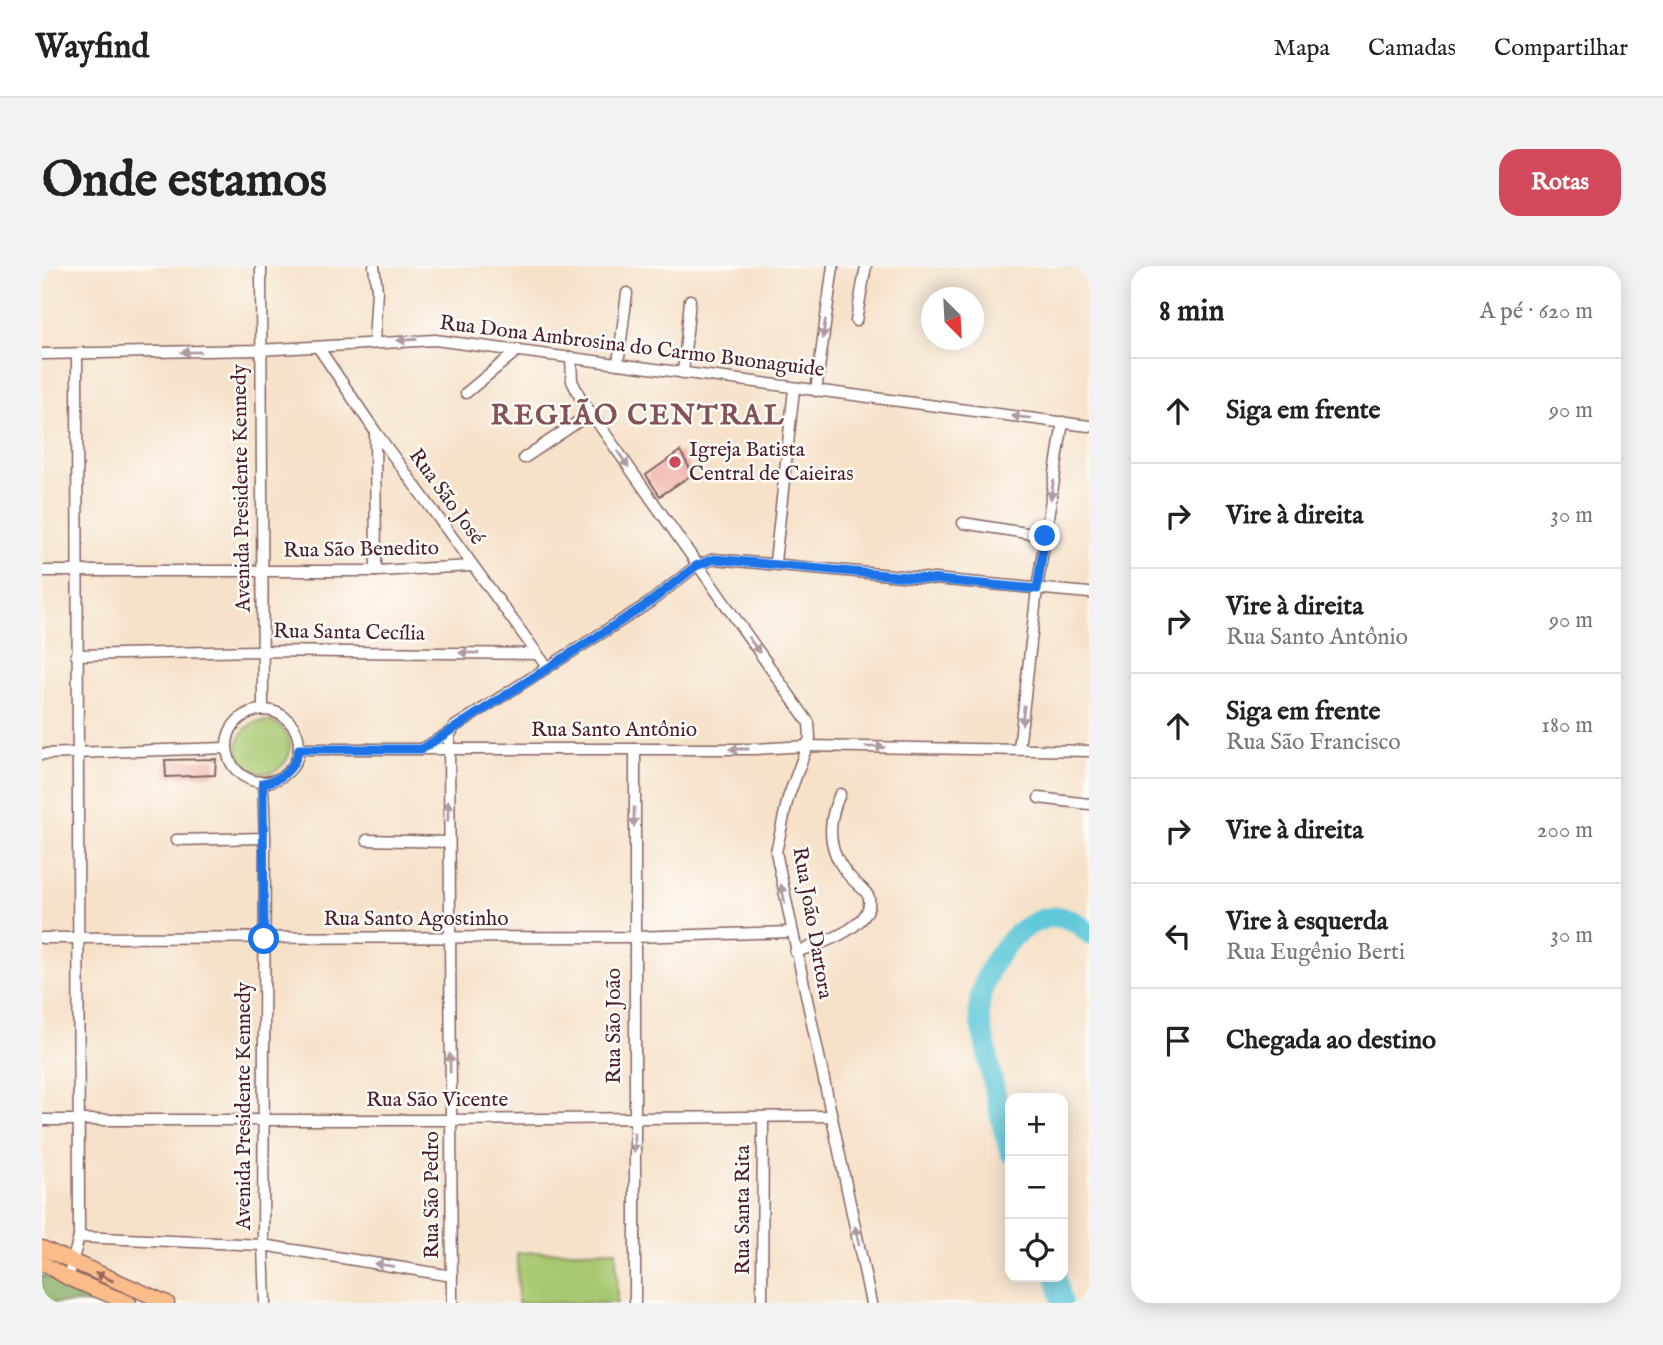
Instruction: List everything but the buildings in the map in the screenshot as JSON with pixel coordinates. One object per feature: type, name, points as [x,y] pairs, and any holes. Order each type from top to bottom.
[{"type":"main road","points":[[42,1248],[167,1303]]},
{"type":"main road","points":[[42,1263],[68,1278],[129,1303]]},
{"type":"street","name":"Avenida Presidente Kennedy","points":[[261,266],[259,350],[263,710]]},
{"type":"street","points":[[374,266],[377,290],[374,343]]},
{"type":"street","points":[[816,391],[833,266]]},
{"type":"street","points":[[856,321],[866,266]]},
{"type":"street","points":[[618,364],[627,293]]},
{"type":"street","points":[[683,373],[690,300]]},
{"type":"street","name":"Rua Dona Ambrosina do Carmo Buonaguide","points":[[42,354],[259,350],[435,340],[1089,426]]},
{"type":"street","name":"Rua São José","points":[[318,347],[375,431],[547,667]]},
{"type":"street","points":[[466,393],[519,350]]},
{"type":"street","points":[[68,1278],[79,1237],[77,1118],[80,938],[75,570],[77,354]]},
{"type":"street","points":[[571,357],[572,381],[591,413],[696,566],[805,715],[810,731],[807,746],[1089,751]]},
{"type":"street","points":[[775,562],[794,389]]},
{"type":"street","points":[[524,458],[591,413]]},
{"type":"street","points":[[1019,749],[1037,589],[1063,422]]},
{"type":"street","points":[[375,431],[376,570]]},
{"type":"street","points":[[964,523],[1045,536]]},
{"type":"street","points":[[422,749],[649,603],[696,566],[714,559],[775,562],[1089,593]]},
{"type":"street","name":"Rua São Benedito","points":[[42,571],[376,570],[472,566]]},
{"type":"street","name":"Rua Santa Cecília","points":[[76,655],[264,651],[537,654]]},
{"type":"street","points":[[263,710],[286,718],[294,727],[299,749],[290,770],[281,778],[263,783],[240,775],[228,758],[226,748],[233,725],[242,717],[263,710]]},
{"type":"street","name":"Rua São Pedro","points":[[450,732],[448,937],[452,1303]]},
{"type":"street","name":"Rua Santo Antônio","points":[[299,749],[807,746]]},
{"type":"street","name":"Rua João Dartora","points":[[807,746],[788,798],[777,843],[779,874],[871,1303]]},
{"type":"street","points":[[42,754],[226,748]]},
{"type":"street","name":"Rua São João","points":[[635,749],[635,1303]]},
{"type":"street","name":"Avenida Presidente Kennedy","points":[[263,783],[265,1303]]},
{"type":"street","points":[[795,952],[846,934],[867,909],[869,900],[866,891],[845,871],[831,842],[832,813],[841,794]]},
{"type":"street","points":[[1039,798],[1089,804]]},
{"type":"street","points":[[176,840],[265,838]]},
{"type":"street","points":[[368,840],[448,842]]},
{"type":"street","name":"Rua Santo Agostinho","points":[[42,938],[633,937],[791,932]]},
{"type":"street","name":"Rua São Vicente","points":[[42,1120],[634,1119],[832,1115]]},
{"type":"street","name":"Rua Santa Rita","points":[[762,1303],[763,1118]]},
{"type":"street","points":[[79,1237],[263,1245],[452,1276]]},
{"type":"green space","points":[[264,721],[274,723],[282,729],[288,737],[288,757],[282,765],[274,771],[264,773],[254,771],[246,765],[240,757],[238,747],[240,737],[246,729],[254,723]]},
{"type":"green space","points":[[616,1250],[617,1303],[518,1303],[517,1253]]},
{"type":"green space","points":[[42,1275],[113,1303],[42,1303]]},
{"type":"waterway","points":[[1005,1133],[979,1011],[980,998],[989,971],[1005,946],[1026,927],[1038,921],[1052,917],[1065,918],[1072,920],[1089,934]]},
{"type":"waterway","points":[[1057,1282],[1062,1303]]},
{"type":"place","name":"Igreja Batista Central de Caieiras","points":[[675,462]]},
{"type":"district","name":"REGIÃO CENTRAL","points":[[638,416]]},
{"type":"route","points":[[264,939],[263,783],[281,778],[290,770],[299,749],[422,749],[649,603],[696,566],[714,559],[775,562],[1037,589],[1045,536]]}]
